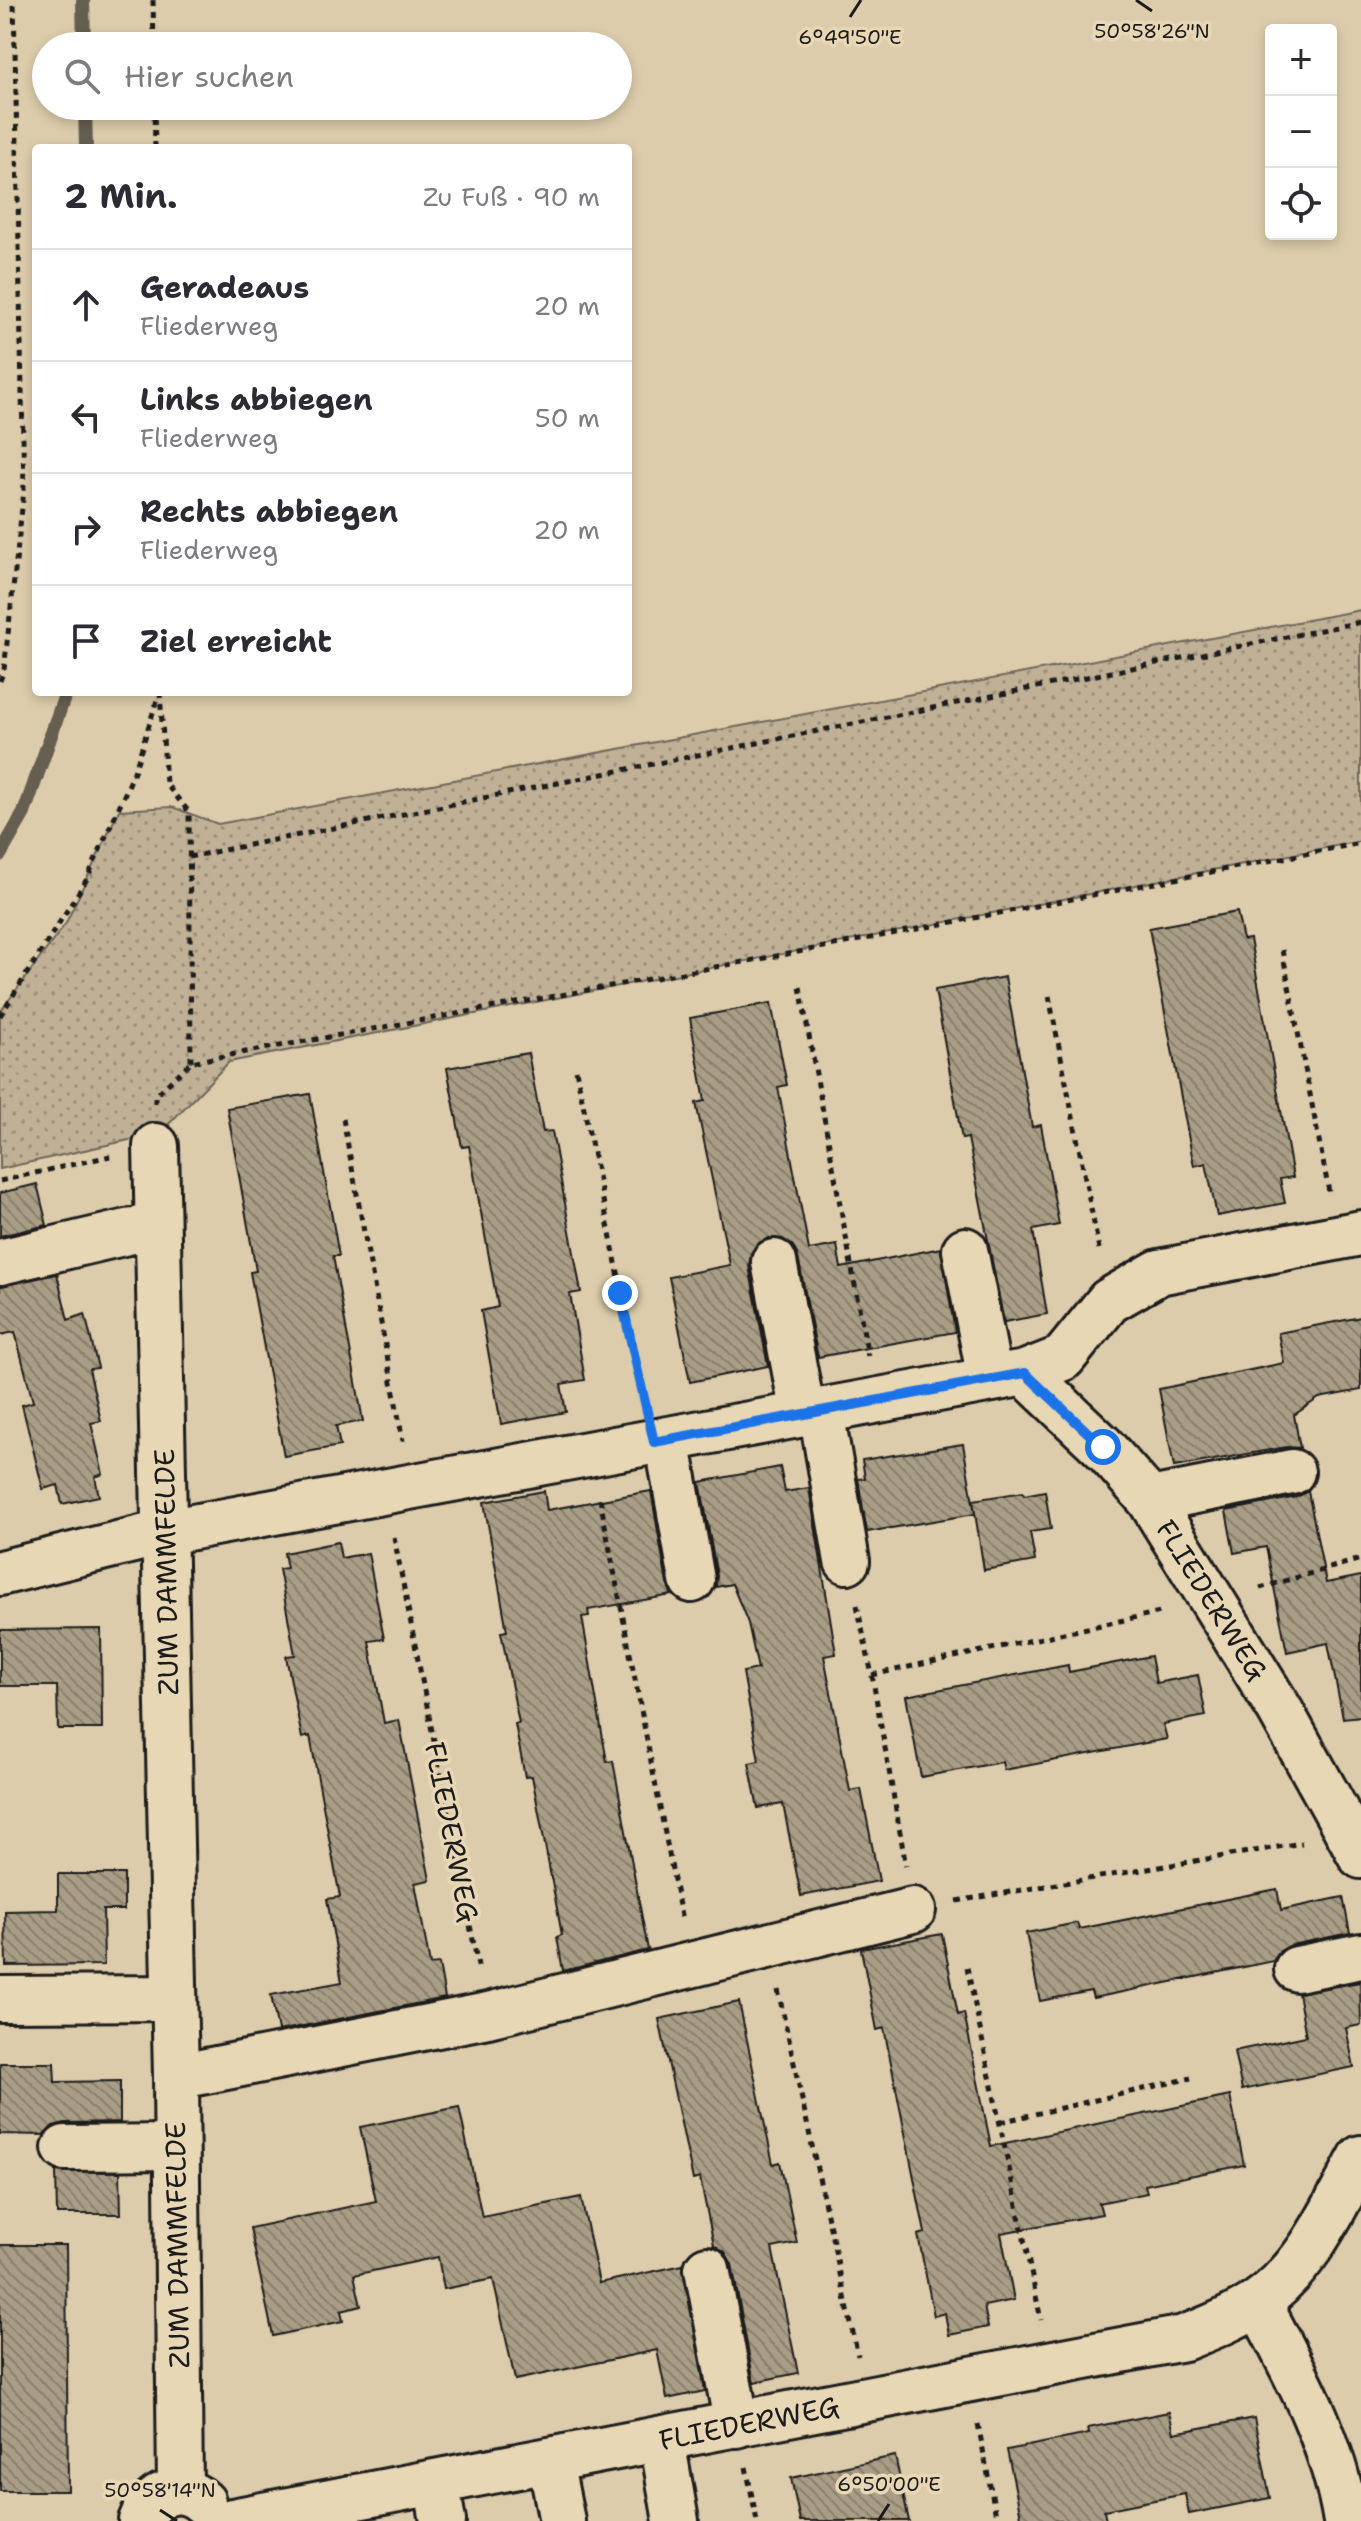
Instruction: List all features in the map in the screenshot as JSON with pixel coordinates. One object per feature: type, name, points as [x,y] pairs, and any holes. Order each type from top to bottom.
[{"type":"street","name":"ZUM DAMMFELDE","points":[[156,1146],[176,2077],[180,2491]]},
{"type":"street","points":[[0,1262],[157,1225]]},
{"type":"street","points":[[0,1573],[166,1532],[1008,1376],[1063,1358],[1109,1301],[1159,1272],[1349,1235]]},
{"type":"street","points":[[965,1250],[1008,1376]]},
{"type":"street","points":[[774,1262],[847,1561]]},
{"type":"street","name":"FLIEDERWEG","points":[[1008,1376],[1103,1447],[1150,1500],[1280,1710],[1356,1845]]},
{"type":"street","points":[[660,1441],[692,1580]]},
{"type":"street","points":[[1150,1500],[1292,1472]]},
{"type":"street","points":[[176,2077],[488,2015],[913,1910]]},
{"type":"street","points":[[1297,1969],[1361,1956]]},
{"type":"street","points":[[0,1999],[174,1998]]},
{"type":"street","points":[[65,2148],[176,2147]]},
{"type":"street","name":"FLIEDERWEG","points":[[232,2521],[439,2502],[550,2461],[1184,2338],[1223,2323],[1258,2302],[1293,2271],[1319,2234],[1361,2158]]},
{"type":"street","points":[[707,2269],[737,2425]]},
{"type":"street","points":[[1258,2302],[1313,2408],[1350,2512]]},
{"type":"street","points":[[662,2440],[676,2521]]},
{"type":"street","points":[[550,2461],[562,2521]]},
{"type":"street","points":[[141,2521],[145,2510],[155,2499],[165,2493],[180,2491],[200,2499],[214,2521]]},
{"type":"path","points":[[0,681],[4,670],[24,490],[14,0]]},
{"type":"path","points":[[153,0],[154,32]]},
{"type":"path","points":[[154,120],[155,144]]},
{"type":"path","points":[[189,857],[1361,622]]},
{"type":"path","points":[[0,1016],[87,879],[133,775],[158,696]]},
{"type":"path","points":[[159,696],[166,784],[189,812],[191,1062],[793,953],[1361,843]]},
{"type":"path","points":[[1282,950],[1349,1235]]},
{"type":"path","points":[[800,987],[876,1401]]},
{"type":"path","points":[[1049,996],[1109,1301]]},
{"type":"path","points":[[576,1070],[620,1293],[660,1441]]},
{"type":"path","name":"FLIEDERWEG","points":[[343,1119],[398,1489],[488,2015]]},
{"type":"path","points":[[0,1181],[156,1146]]},
{"type":"path","points":[[591,1453],[691,1965]]},
{"type":"path","points":[[872,1675],[1212,1601],[1361,1559]]},
{"type":"path","points":[[847,1561],[872,1675],[913,1910],[1017,1890],[1356,1845]]},
{"type":"path","points":[[768,1946],[868,2400]]},
{"type":"path","points":[[967,1967],[1050,2364]]},
{"type":"path","points":[[1000,2122],[1191,2078]]},
{"type":"path","points":[[969,2380],[997,2521]]},
{"type":"shaded area","points":[[1361,610],[1361,841],[229,1062],[160,1133],[0,1169],[0,1012],[66,923],[119,810],[172,807],[218,824]]},
{"type":"building","points":[[1237,912],[1243,940],[1250,939],[1293,1177],[1280,1179],[1285,1203],[1217,1216],[1206,1163],[1194,1166],[1149,928]]},
{"type":"building","points":[[1005,977],[1032,1127],[1041,1125],[1059,1225],[1033,1230],[1047,1314],[1004,1322],[968,1138],[962,1139],[935,990]]},
{"type":"building","points":[[771,1003],[787,1085],[778,1087],[809,1250],[837,1245],[841,1268],[941,1248],[955,1332],[818,1357],[798,1257],[793,1246],[783,1239],[769,1238],[757,1244],[751,1253],[749,1266],[768,1366],[690,1382],[669,1277],[730,1265],[696,1103],[705,1101],[690,1018]]},
{"type":"building","points":[[528,1053],[543,1132],[552,1131],[581,1292],[570,1294],[585,1380],[561,1384],[566,1412],[501,1424],[481,1311],[498,1307],[469,1146],[462,1147],[447,1068]]},
{"type":"building","points":[[310,1094],[339,1256],[333,1256],[363,1421],[336,1426],[340,1446],[284,1456],[250,1272],[256,1271],[227,1108]]},
{"type":"building","points":[[37,1184],[47,1225],[0,1236],[0,1193]]},
{"type":"building","points":[[57,1274],[68,1320],[85,1314],[98,1368],[89,1369],[101,1421],[91,1423],[103,1474],[95,1477],[99,1496],[62,1504],[58,1485],[43,1489],[22,1405],[33,1402],[15,1332],[0,1335],[0,1286]]},
{"type":"building","points":[[1361,1317],[1361,1390],[1319,1398],[1294,1415],[1300,1448],[1287,1447],[1174,1467],[1159,1389],[1284,1363],[1278,1333]]},
{"type":"building","points":[[963,1444],[975,1514],[867,1532],[858,1479],[865,1478],[862,1460]]},
{"type":"building","points":[[780,1467],[785,1492],[809,1488],[836,1654],[824,1656],[850,1791],[861,1789],[879,1881],[801,1896],[783,1804],[758,1808],[749,1763],[759,1761],[743,1672],[758,1669],[748,1623],[732,1584],[716,1587],[717,1576],[700,1482]]},
{"type":"building","points":[[544,1491],[547,1510],[651,1491],[667,1584],[672,1595],[588,1610],[589,1616],[582,1617],[607,1762],[613,1761],[648,1950],[563,1971],[557,1937],[562,1935],[532,1776],[525,1777],[515,1724],[519,1723],[501,1632],[507,1631],[484,1502]]},
{"type":"building","points":[[1045,1491],[1051,1529],[1030,1532],[1035,1561],[984,1570],[973,1500]]},
{"type":"building","points":[[1308,1491],[1326,1583],[1361,1576],[1361,1716],[1343,1718],[1328,1643],[1287,1652],[1266,1547],[1234,1553],[1226,1511],[1297,1497]]},
{"type":"building","points":[[338,1542],[341,1558],[368,1553],[384,1639],[369,1641],[384,1723],[399,1720],[430,1880],[415,1883],[430,1965],[439,1964],[445,1998],[278,2031],[271,1995],[342,1982],[327,1899],[340,1897],[310,1736],[302,1738],[286,1656],[295,1655],[279,1569],[287,1568],[284,1553]]},
{"type":"building","points":[[101,1629],[102,1729],[58,1729],[57,1686],[0,1686],[0,1630]]},
{"type":"building","points":[[1151,1656],[1156,1683],[1198,1675],[1206,1716],[1163,1724],[1167,1739],[1004,1770],[1002,1762],[921,1777],[906,1696],[1068,1665],[1069,1672]]},
{"type":"building","points":[[58,1874],[124,1874],[124,1910],[103,1910],[104,1965],[6,1966],[5,1911],[58,1910]]},
{"type":"building","points":[[1277,1889],[1281,1910],[1343,1897],[1350,1933],[1291,1945],[1280,1951],[1273,1961],[1093,1998],[1091,1991],[1040,2001],[1026,1933],[1077,1923],[1079,1929]]},
{"type":"building","points":[[942,1934],[958,2015],[964,2013],[991,2146],[1230,2096],[1244,2165],[1145,2185],[1147,2193],[1099,2203],[1102,2214],[1001,2233],[1014,2300],[984,2306],[988,2327],[949,2335],[945,2313],[934,2316],[918,2235],[925,2233],[884,2028],[877,2030],[861,1949]]},
{"type":"building","points":[[1360,1982],[1361,2025],[1346,2028],[1354,2067],[1242,2090],[1234,2051],[1306,2036],[1298,1993]]},
{"type":"building","points":[[739,2002],[773,2164],[780,2162],[797,2243],[772,2248],[798,2373],[754,2382],[732,2264],[725,2252],[714,2245],[700,2178],[693,2180],[659,2019]]},
{"type":"building","points":[[0,2063],[54,2063],[55,2082],[120,2081],[120,2122],[65,2123],[53,2126],[44,2135],[0,2134]]},
{"type":"building","points":[[459,2107],[482,2217],[581,2197],[599,2283],[683,2265],[705,2391],[667,2399],[657,2350],[515,2380],[493,2279],[444,2289],[438,2257],[354,2275],[361,2306],[341,2311],[343,2321],[273,2336],[250,2228],[376,2201],[360,2127]]},
{"type":"building","points":[[56,2171],[120,2172],[121,2214],[57,2214]]},
{"type":"building","points":[[0,2245],[66,2245],[68,2491],[0,2491]]},
{"type":"building","points":[[1169,2412],[1174,2433],[1254,2418],[1270,2498],[1189,2514],[1185,2494],[1104,2510],[1106,2521],[1022,2521],[1007,2450],[1089,2434],[1088,2428]]},
{"type":"building","points":[[895,2456],[909,2521],[800,2521],[791,2478]]},
{"type":"waterway","points":[[83,0],[84,32]]},
{"type":"waterway","points":[[85,120],[86,144]]},
{"type":"waterway","points":[[0,855],[24,813],[65,696]]},
{"type":"route","points":[[620,1293],[654,1442],[1025,1373],[1103,1447]]}]
